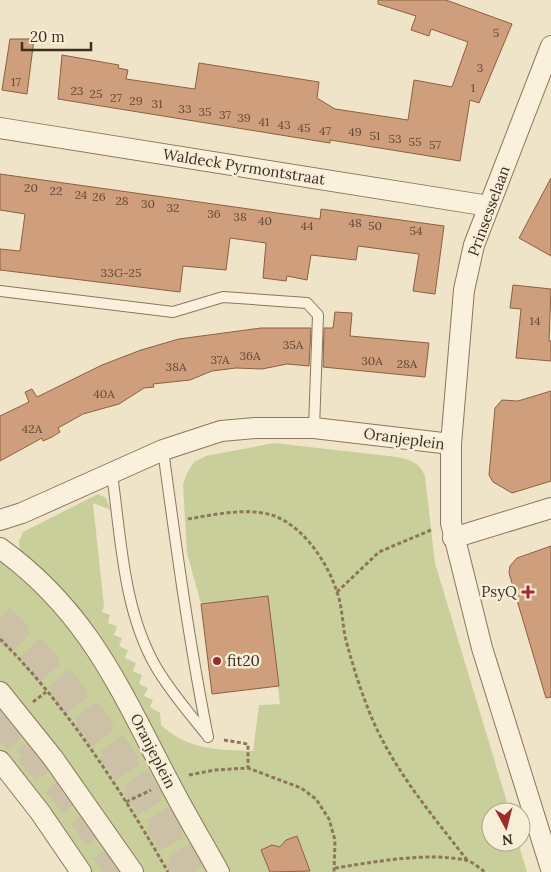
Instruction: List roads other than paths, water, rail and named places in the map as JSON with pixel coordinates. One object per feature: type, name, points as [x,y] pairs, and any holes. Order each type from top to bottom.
[{"type":"street","name":"Prinsesselaan","points":[[452,444],[464,290],[474,245],[551,46]]},
{"type":"street","name":"Waldeck Pyrmontstraat","points":[[0,128],[489,206]]},
{"type":"street","name":"Oranjeplein","points":[[0,520],[22,513],[163,450],[198,436],[221,431],[256,428],[314,428],[452,444],[452,530],[482,648],[551,869]]},
{"type":"street","points":[[452,530],[551,508]]},
{"type":"street","name":"Oranjeplein","points":[[0,548],[49,590],[69,610],[88,634],[125,696],[219,872]]},
{"type":"street","points":[[0,692],[59,766],[133,872]]},
{"type":"street","points":[[0,761],[40,812],[81,872]]},
{"type":"lane","points":[[0,291],[173,312],[223,298],[307,303],[318,315],[314,428]]},
{"type":"lane","points":[[112,474],[128,588],[138,626],[156,667],[208,737],[193,661],[163,450]]},
{"type":"tunnel","points":[[0,618],[57,676],[107,737],[152,802],[193,872]]},
{"type":"tunnel","points":[[0,624],[58,683],[110,748],[159,822],[187,872]]},
{"type":"tunnel","points":[[0,710],[42,758]]},
{"type":"tunnel","points":[[0,720],[49,774],[86,820],[118,872]]},
{"type":"place","name":"PsyQ","points":[[528,592]]},
{"type":"place","name":"fit20","points":[[217,661]]}]
